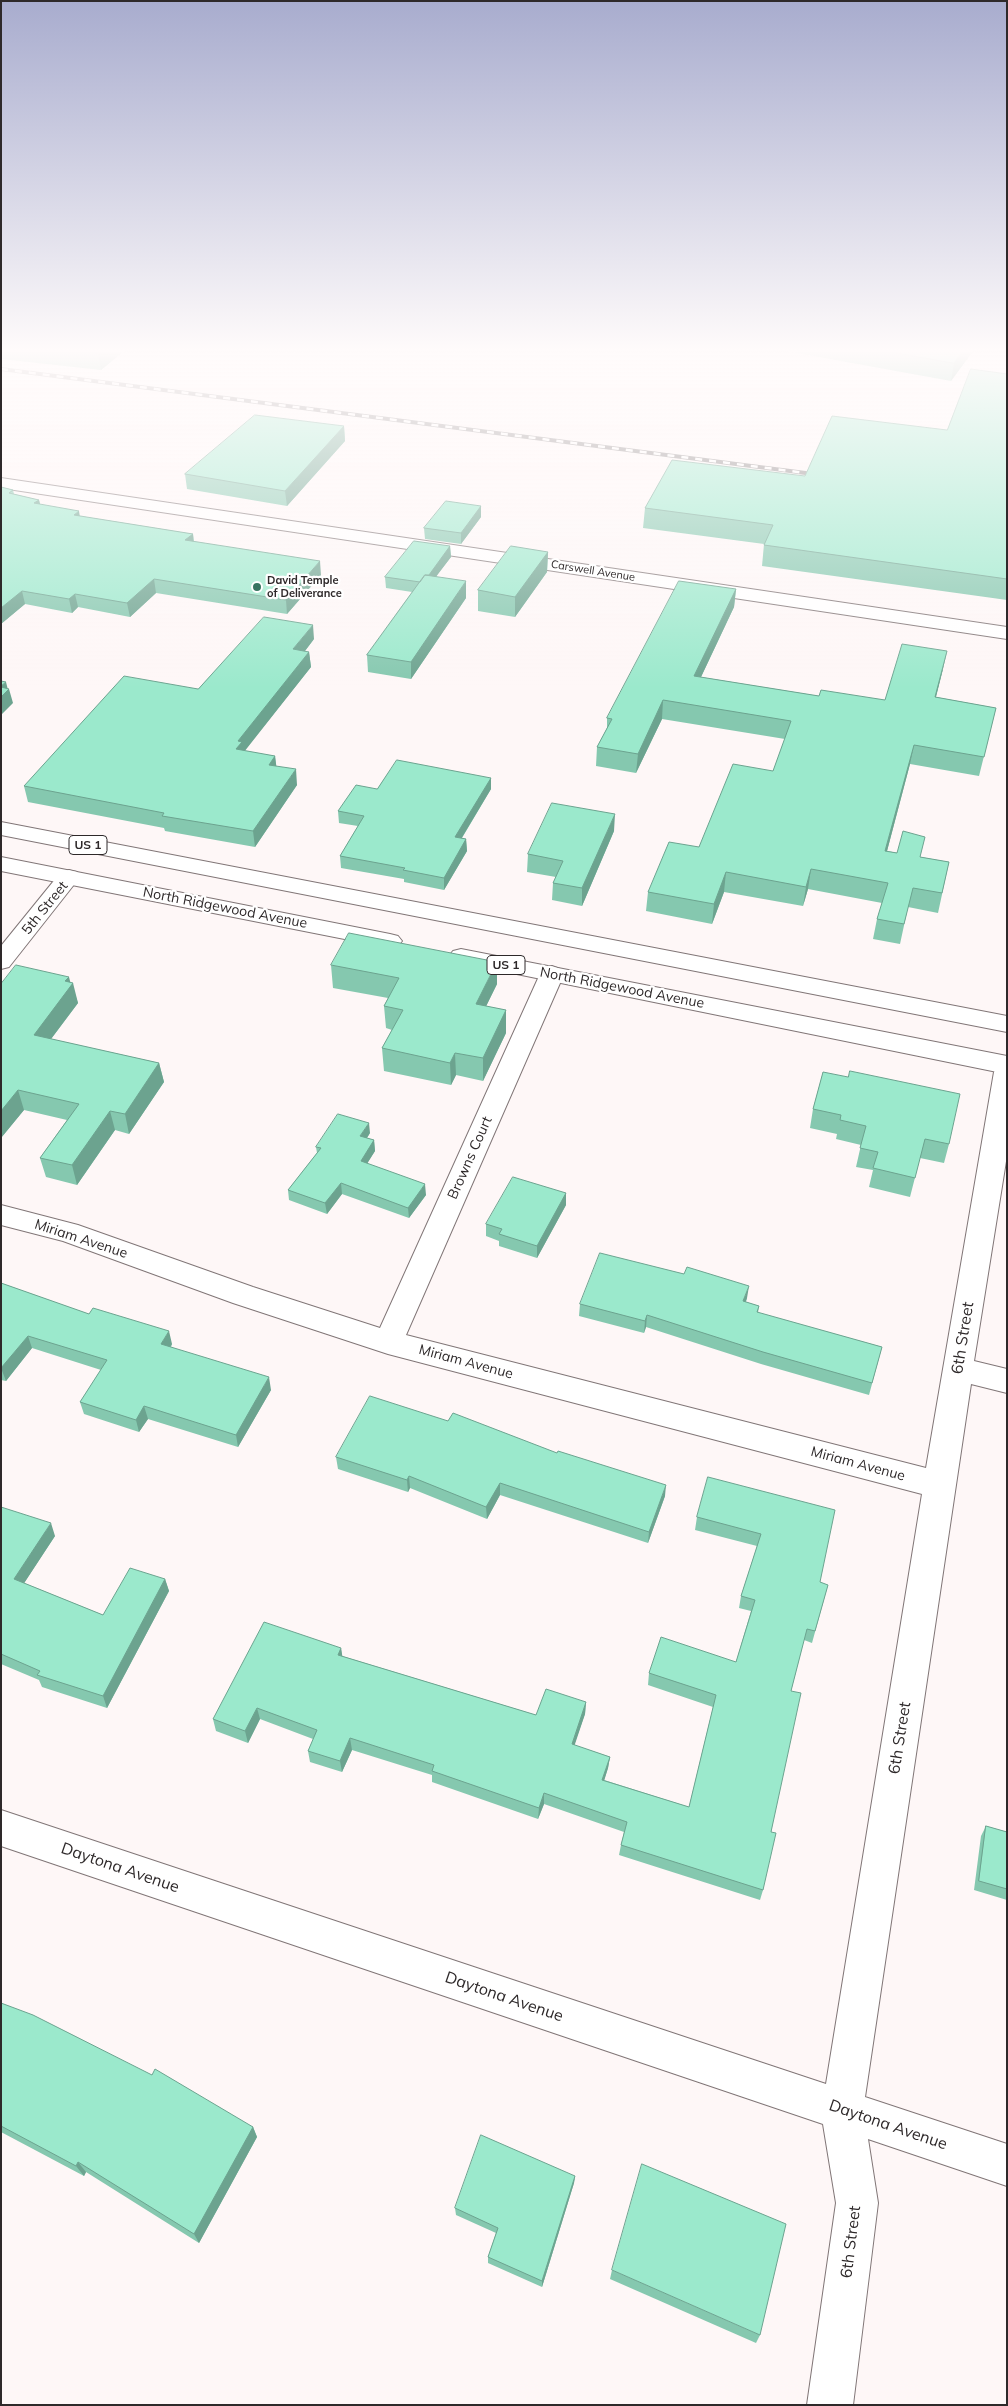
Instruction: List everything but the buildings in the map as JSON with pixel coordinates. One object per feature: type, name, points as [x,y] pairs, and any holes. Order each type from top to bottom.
[{"type":"street","name":"Carswell Avenue","points":[[1,482],[1007,633]]},
{"type":"street","name":"US 1","points":[[1,828],[1007,1024]]},
{"type":"street","points":[[3,864],[52,858],[78,852],[91,846]]},
{"type":"street","points":[[69,877],[111,868],[176,862]]},
{"type":"street","name":"North Ridgewood Avenue","points":[[3,864],[1007,1065]]},
{"type":"street","name":"5th Street","points":[[1,962],[69,877]]},
{"type":"street","name":"Browns Court","points":[[388,1342],[552,974]]},
{"type":"street","name":"6th Street","points":[[830,2405],[857,2202],[842,2110],[939,1485],[1007,1072]]},
{"type":"street","name":"Miriam Avenue","points":[[1,1215],[68,1232],[243,1295],[388,1342],[939,1485]]},
{"type":"street","points":[[958,1369],[1007,1381]]},
{"type":"street","name":"Daytona Avenue","points":[[1,1828],[1007,2165]]},
{"type":"railway","points":[[730,463],[821,475]]},
{"type":"place","name":"David Temple of Deliverance","points":[[257,587]]}]
